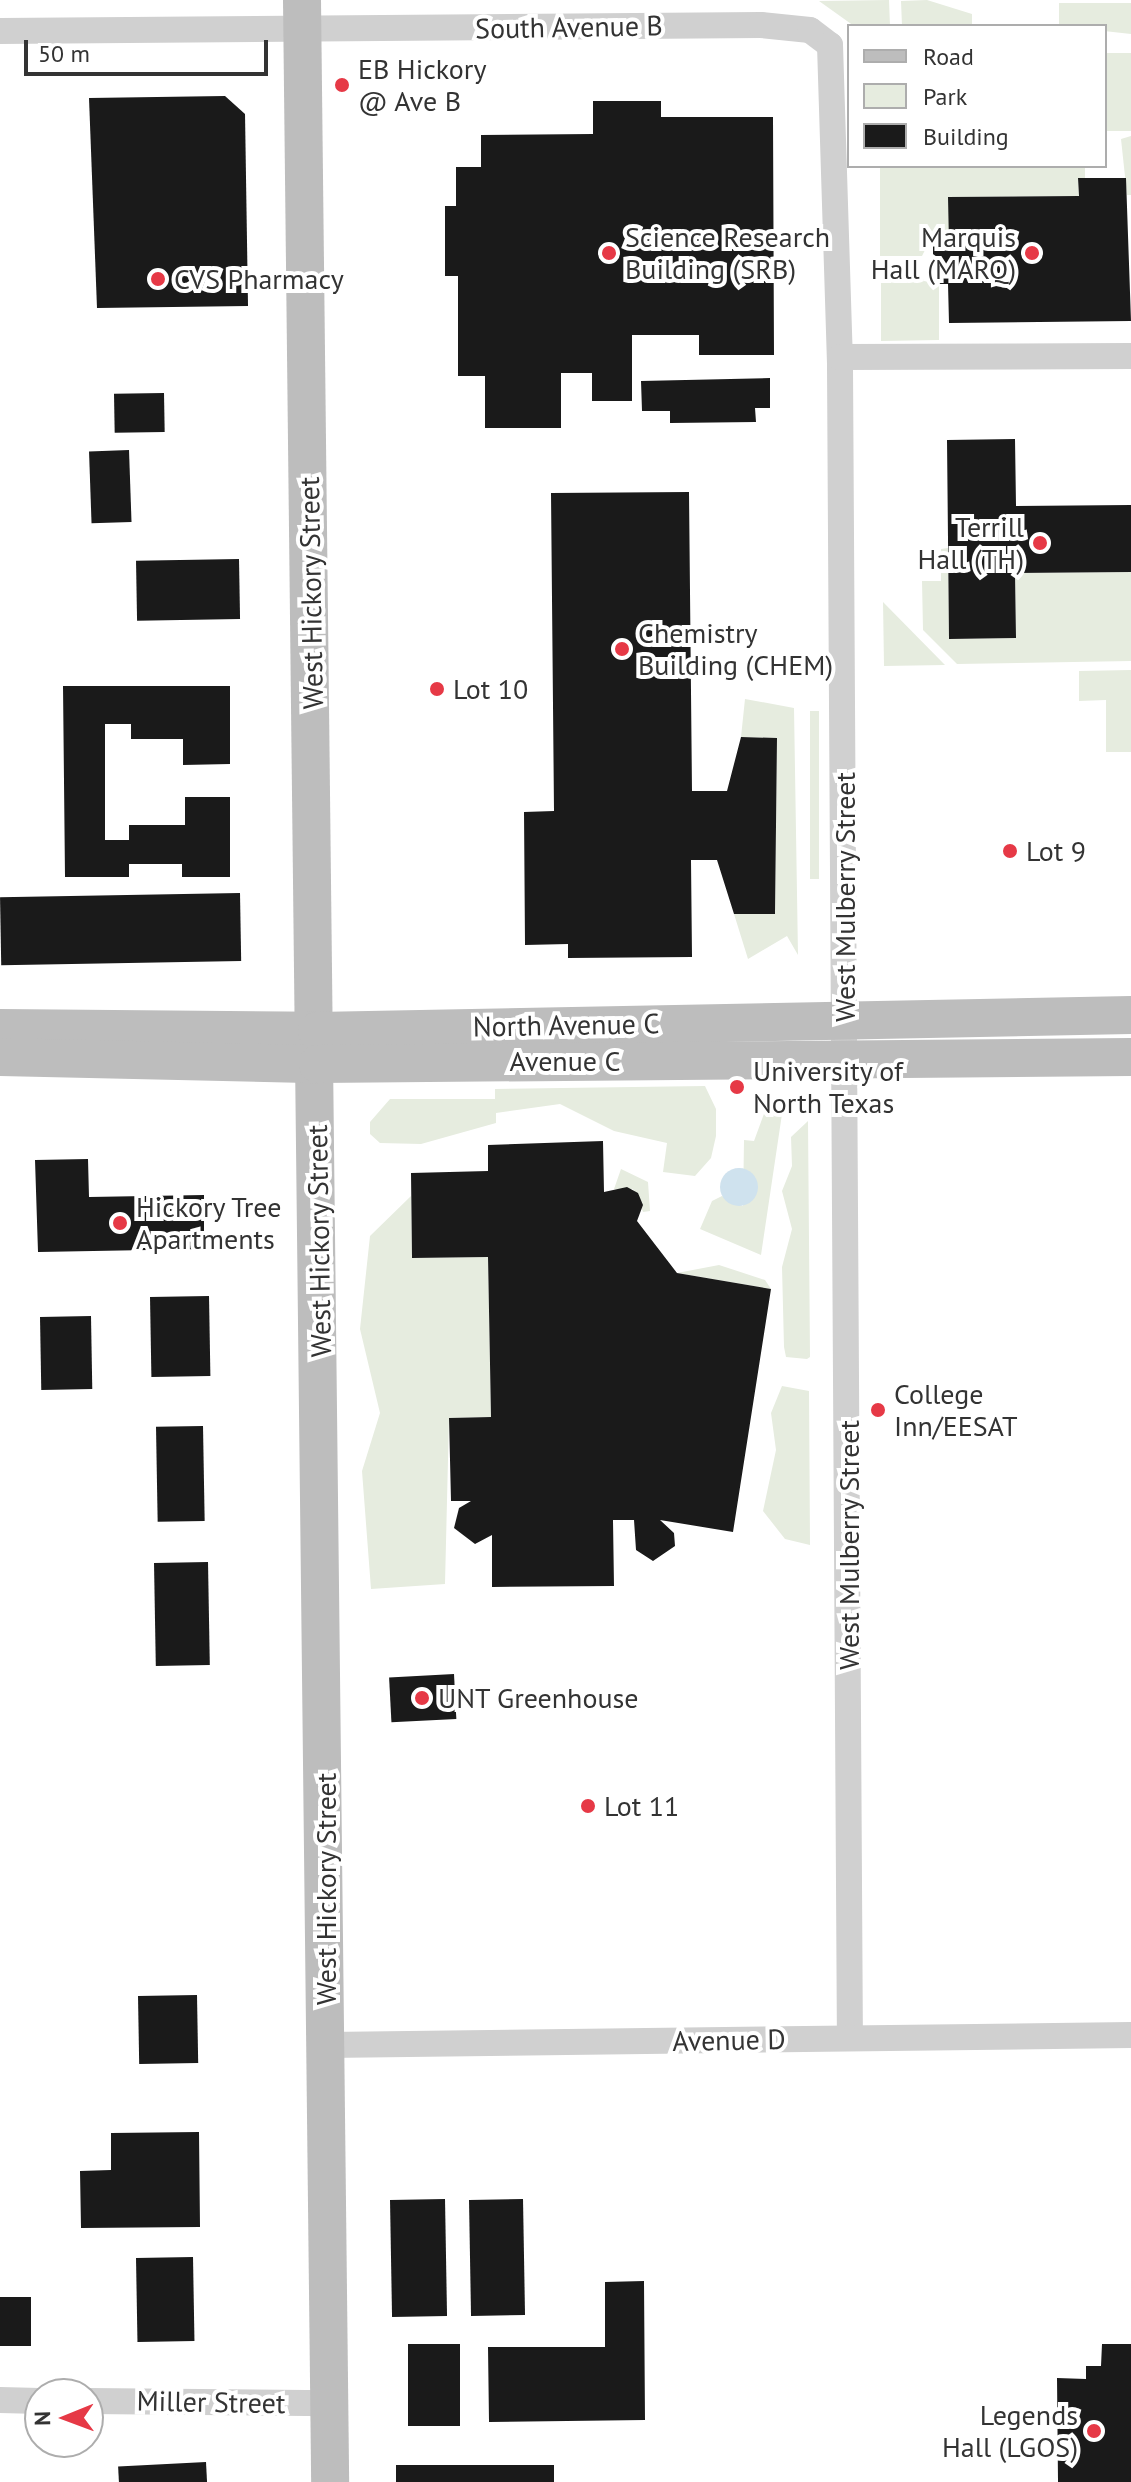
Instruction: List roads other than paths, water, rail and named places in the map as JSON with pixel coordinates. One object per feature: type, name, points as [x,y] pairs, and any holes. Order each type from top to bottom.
[{"type":"main road","name":"West Hickory Street","points":[[302,15],[318,1047],[333,2403],[330,2482]]},
{"type":"main road","name":"North Avenue C","points":[[0,1028],[318,1047],[846,1021],[1131,1015]]},
{"type":"main road","name":"Avenue C","points":[[0,1057],[318,1047],[846,1059],[1131,1057]]},
{"type":"street","name":"South Avenue B","points":[[0,31],[302,15],[761,25],[810,30],[830,45]]},
{"type":"street","name":"West Mulberry Street","points":[[830,45],[840,357],[850,2038]]},
{"type":"street","points":[[840,357],[1131,356]]},
{"type":"street","name":"Avenue D","points":[[327,2045],[1131,2035]]},
{"type":"street","points":[[0,2400],[24,2401]]},
{"type":"street","name":"Miller Street","points":[[104,2401],[333,2403]]},
{"type":"water","points":[[739,1168],[753,1173],[758,1187],[753,1201],[739,1206],[725,1201],[720,1187],[725,1173]]},
{"type":"place","name":"EB Hickory @ Ave B","points":[[342,85]]},
{"type":"place","name":"Science Research Building (SRB)","points":[[609,253]]},
{"type":"place","name":"Marquis Hall (MARQ)","points":[[1032,253]]},
{"type":"place","name":"CVS Pharmacy","points":[[158,279]]},
{"type":"place","name":"Terrill Hall (TH)","points":[[1040,543]]},
{"type":"place","name":"Chemistry Building (CHEM)","points":[[622,649]]},
{"type":"place","name":"Lot 10","points":[[437,689]]},
{"type":"place","name":"Lot 9","points":[[1010,851]]},
{"type":"place","name":"University of North Texas","points":[[737,1087]]},
{"type":"place","name":"Hickory Tree Apartments","points":[[120,1223]]},
{"type":"place","name":"College Inn/EESAT","points":[[878,1410]]},
{"type":"place","name":"UNT Greenhouse","points":[[422,1698]]},
{"type":"place","name":"Lot 11","points":[[588,1806]]},
{"type":"place","name":"Legends Hall (LGOS)","points":[[1094,2431]]}]
